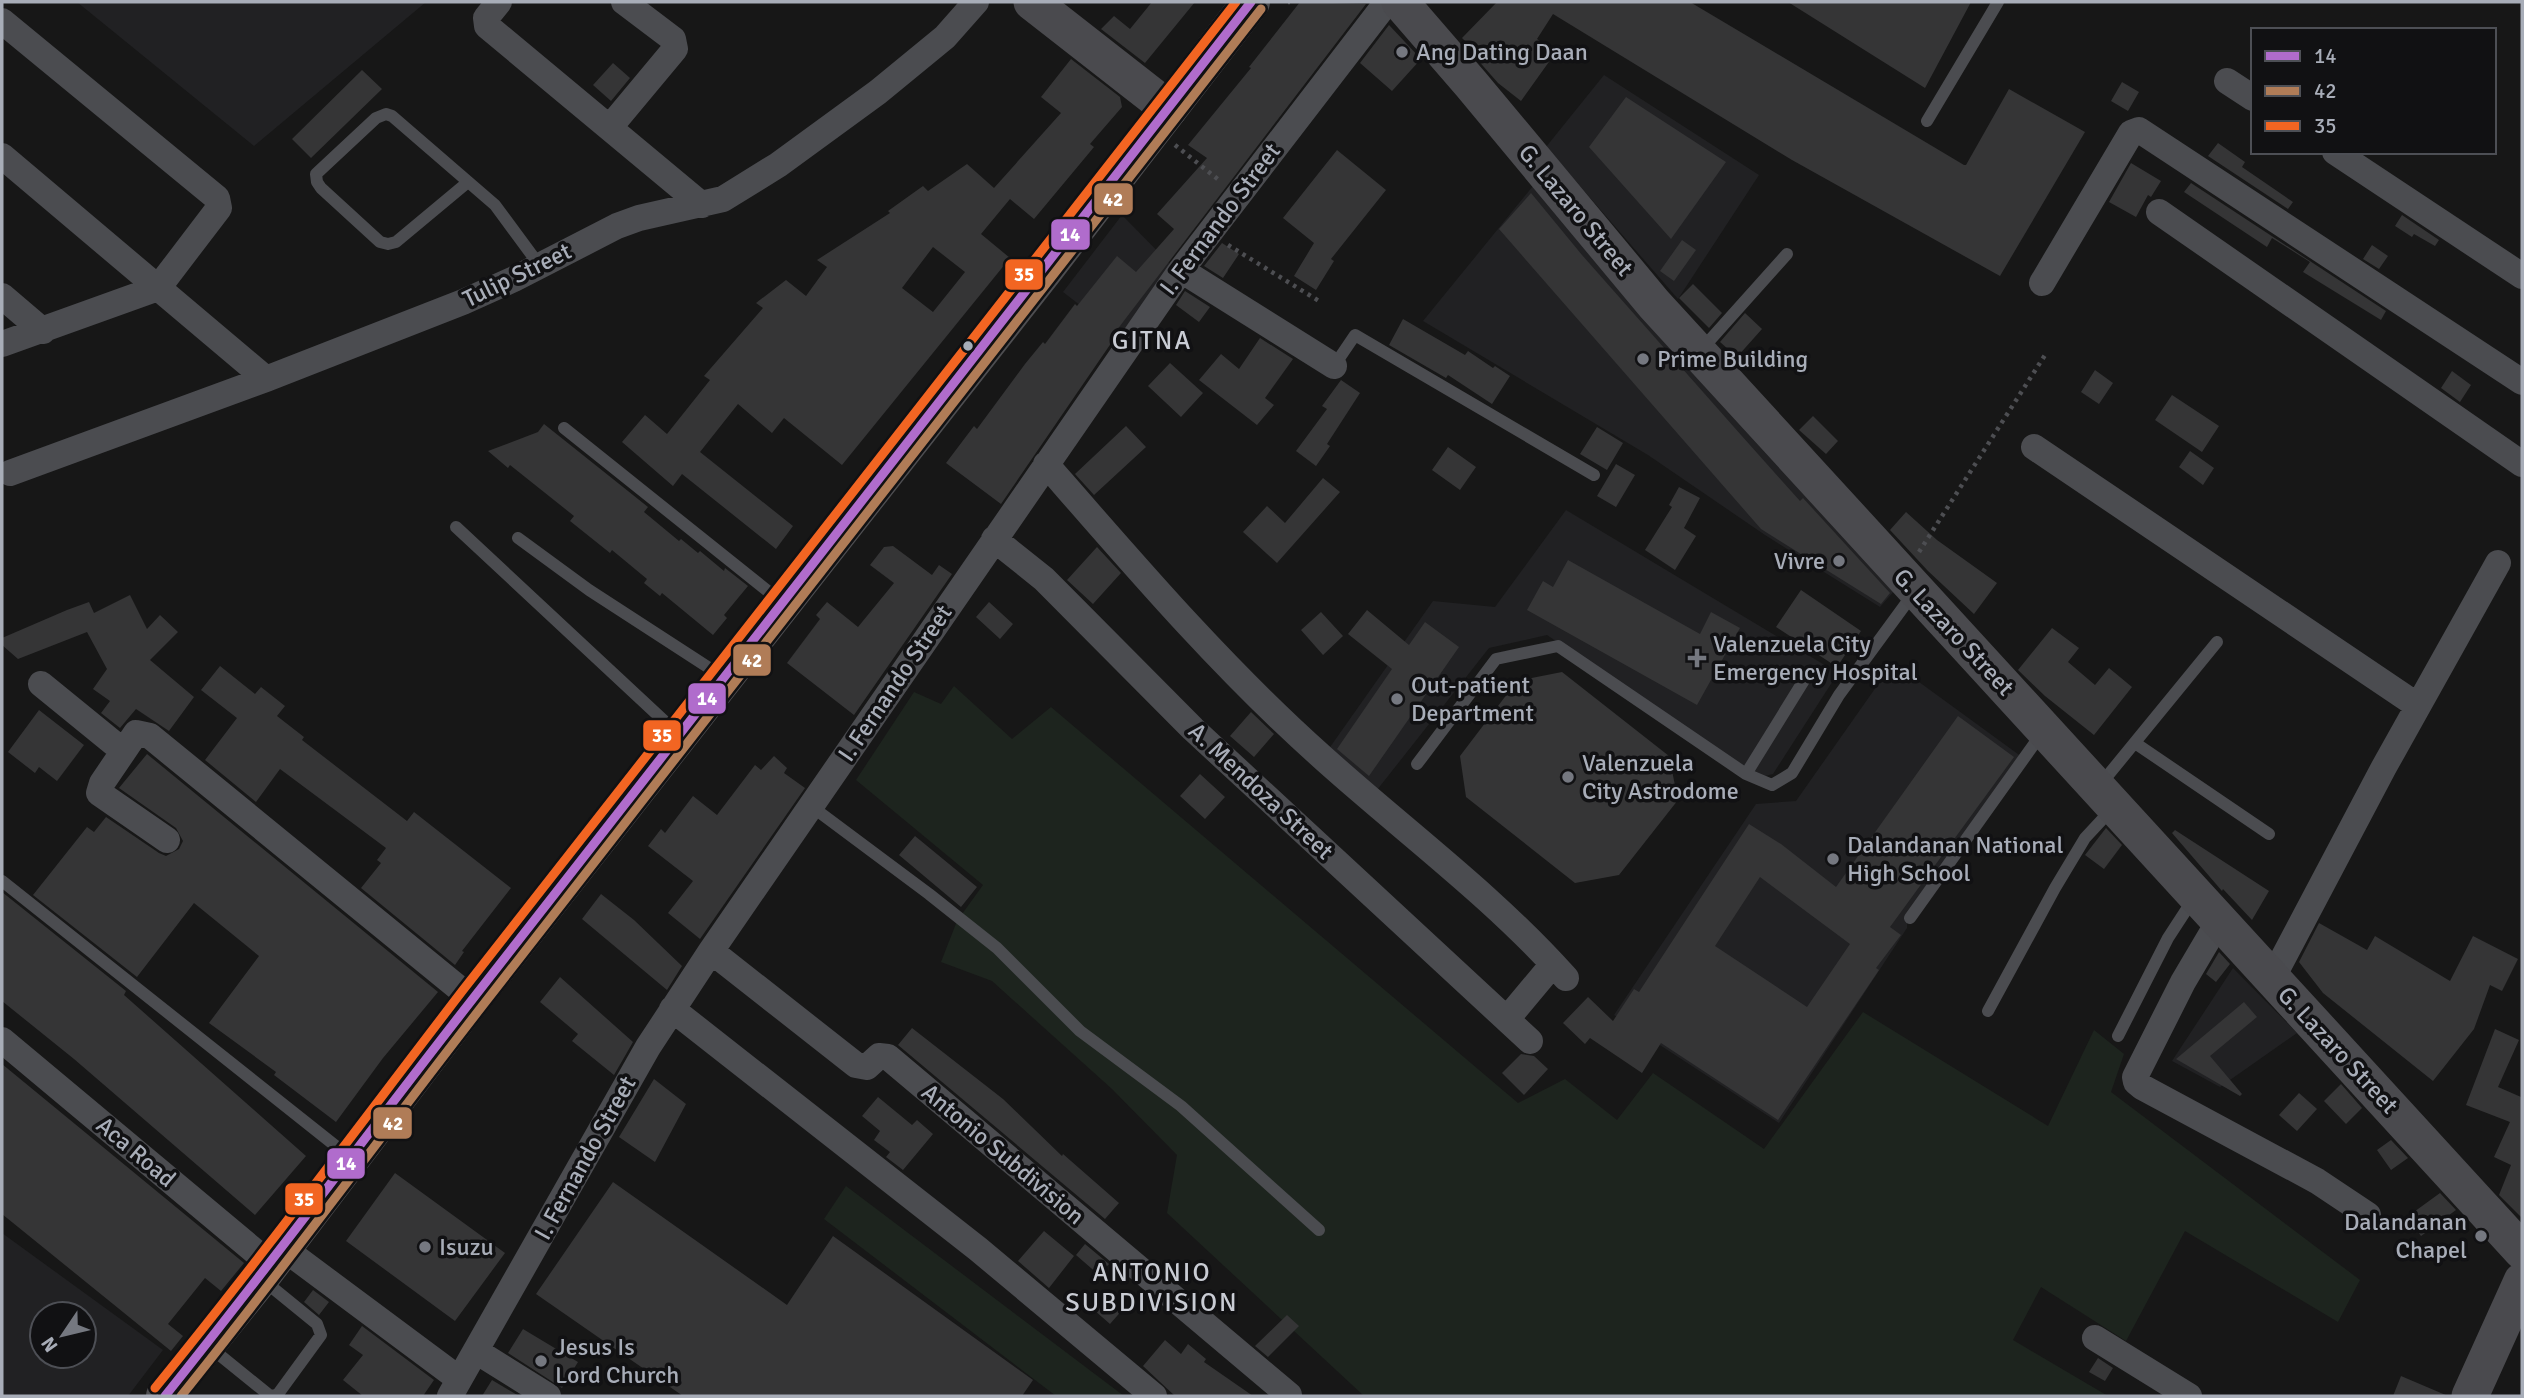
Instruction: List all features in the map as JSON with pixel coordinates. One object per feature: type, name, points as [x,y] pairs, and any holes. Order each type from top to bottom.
[{"type":"highway","points":[[165,1396],[1251,2]]},
{"type":"street","points":[[499,2],[486,18],[487,26],[702,205]]},
{"type":"street","points":[[610,127],[675,49],[673,39],[624,2]]},
{"type":"street","name":"Tulip Street","points":[[10,472],[266,379],[463,302],[541,266],[617,226],[639,218],[723,199],[778,165],[860,106],[945,37],[976,2]]},
{"type":"street","points":[[1032,2],[1161,118]]},
{"type":"street","name":"I. Fernando Street","points":[[454,1388],[648,1047],[711,951],[993,538],[1181,270],[1387,2]]},
{"type":"street","name":"G. Lazaro Street","points":[[1399,2],[1471,84],[1654,304],[2522,1251]]},
{"type":"street","points":[[2,21],[217,198],[219,208],[158,288],[2,344]]},
{"type":"street","points":[[2227,81],[2251,97]]},
{"type":"street","points":[[2042,282],[2131,133],[2139,130],[2522,382]]},
{"type":"street","points":[[2337,154],[2522,276]]},
{"type":"street","points":[[2,156],[266,379]]},
{"type":"street","points":[[2159,212],[2522,464]]},
{"type":"street","points":[[1181,270],[1334,366]]},
{"type":"street","points":[[2,296],[43,331]]},
{"type":"street","points":[[2034,447],[2418,705]]},
{"type":"street","points":[[1045,464],[1193,631],[1320,756],[1466,881],[1559,971],[1507,1019]]},
{"type":"street","name":"A. Mendoza Street","points":[[993,538],[1044,579],[1194,729],[1530,1041]]},
{"type":"street","points":[[2272,979],[2418,705],[2498,563]]},
{"type":"street","points":[[41,684],[122,750]]},
{"type":"street","points":[[167,840],[99,793],[102,783],[135,733],[150,736],[472,999]]},
{"type":"street","points":[[2208,908],[2183,982],[2135,1077],[2136,1082],[2317,1181],[2368,1214]]},
{"type":"street","name":"Antonio Subdivision","points":[[711,951],[856,1065],[867,1067],[879,1056],[888,1058],[1289,1395]]},
{"type":"street","points":[[672,1009],[978,1249],[1154,1396]]},
{"type":"street","name":"Aca Road","points":[[2,1040],[271,1263],[454,1388]]},
{"type":"street","points":[[2470,1396],[2522,1281]]},
{"type":"street","points":[[2095,1338],[2189,1396]]},
{"type":"street","points":[[476,1350],[548,1396]]},
{"type":"lane","points":[[1927,121],[1998,2]]},
{"type":"lane","points":[[468,181],[396,242],[388,244],[380,242],[321,188],[316,174],[376,118],[386,114],[392,116],[468,181],[495,205],[541,266]]},
{"type":"lane","points":[[1699,353],[1787,254]]},
{"type":"lane","points":[[1334,366],[1355,334],[1594,475]]},
{"type":"lane","points":[[564,428],[783,603]]},
{"type":"lane","points":[[456,527],[678,735]]},
{"type":"lane","points":[[518,538],[589,590],[724,677]]},
{"type":"lane","points":[[1418,764],[1496,659],[1558,646],[1746,774],[1772,785],[1791,773],[1910,584]]},
{"type":"lane","points":[[1988,1011],[2135,743],[2217,642]]},
{"type":"lane","points":[[1746,774],[1806,677]]},
{"type":"lane","points":[[1910,918],[2044,730]]},
{"type":"lane","points":[[2135,743],[2269,834]]},
{"type":"lane","points":[[811,806],[997,948],[1080,1031],[1181,1107],[1319,1230]]},
{"type":"lane","points":[[2,881],[351,1158]]},
{"type":"lane","points":[[2118,1036],[2168,939],[2208,908]]},
{"type":"lane","points":[[206,1344],[269,1395],[278,1394],[321,1335],[321,1329],[278,1291],[271,1263]]},
{"type":"path","points":[[1161,118],[1237,195]]},
{"type":"path","points":[[1209,233],[1320,302]]},
{"type":"path","points":[[1910,584],[2045,355]]},
{"type":"shaded area","points":[[77,2],[426,2],[254,146]]},
{"type":"shaded area","points":[[1604,75],[1759,175],[1678,299],[1546,147]]},
{"type":"shaded area","points":[[1533,186],[1896,589],[1880,607],[1765,535],[1648,455],[1423,321]]},
{"type":"shaded area","points":[[1122,215],[1172,266],[1120,336],[1063,292]]},
{"type":"shaded area","name":"Valenzuela City Emergency Hospital","points":[[1566,510],[1838,673],[1773,774],[1757,778],[1547,635],[1489,648],[1377,790],[1328,750],[1433,601],[1495,607]]},
{"type":"shaded area","name":"Dalandanan National High School","points":[[1893,663],[2022,757],[1907,915],[1907,928],[1779,1123],[1614,1015],[1756,804],[1796,801]]},
{"type":"shaded area","points":[[954,686],[1012,739],[1051,707],[1518,1103],[1565,1079],[1617,1120],[1653,1073],[1764,1149],[1863,1012],[2048,1126],[2094,1030],[2124,1054],[2111,1092],[2360,1280],[2338,1322],[2185,1231],[2126,1341],[2041,1287],[2013,1340],[2108,1396],[1364,1396],[1167,1213],[1177,1155],[1112,1089],[992,981],[941,962],[957,921],[983,885],[856,780],[914,692],[941,704]]},
{"type":"shaded area","points":[[2233,968],[2297,1033],[2220,1087],[2172,1061]]},
{"type":"shaded area","points":[[846,1186],[1124,1396],[1056,1396],[824,1219]]},
{"type":"shaded area","points":[[2,1233],[94,1300],[28,1300],[28,1370],[98,1370],[98,1303],[163,1350],[128,1396],[2,1396]]},
{"type":"building","points":[[1152,2],[1195,2],[1145,63],[1101,29],[1114,16],[1130,29]]},
{"type":"building","points":[[1300,2],[1366,4],[1114,334],[1116,336],[1001,504],[946,463],[974,426],[977,429],[1043,342],[1045,344],[1075,304],[1077,306],[1117,256],[1136,272],[1174,229],[1157,214],[1207,158],[1188,145],[1251,68],[1249,67]]},
{"type":"building","points":[[1497,2],[1690,2],[1964,165],[2009,89],[2085,132],[2000,276],[1792,160],[1553,14],[1537,39],[1556,52],[1521,101],[1498,83],[1476,58],[1478,54],[1462,38]]},
{"type":"building","points":[[1788,2],[1971,2],[1925,88]]},
{"type":"building","points":[[1389,25],[1421,59],[1392,91],[1360,63]]},
{"type":"building","points":[[1071,59],[1120,97],[1122,107],[1090,144],[1094,147],[1034,219],[1010,199],[981,234],[1010,258],[842,465],[784,418],[772,433],[738,404],[700,452],[793,526],[776,549],[682,474],[673,486],[622,442],[645,415],[667,434],[710,380],[704,376],[763,308],[756,303],[786,280],[806,296],[827,267],[817,260],[890,213],[888,211],[923,186],[928,191],[967,164],[994,188],[1061,113],[1041,97]],"holes":[[[933,247],[965,272],[933,312],[902,288]]]},
{"type":"building","points":[[613,63],[630,78],[611,101],[593,85]]},
{"type":"building","points":[[362,70],[382,89],[311,158],[292,139]]},
{"type":"building","points":[[2122,82],[2139,92],[2128,111],[2111,101]]},
{"type":"building","points":[[1626,97],[1726,162],[1671,239],[1589,147]]},
{"type":"building","points":[[2218,143],[2245,162],[2242,167],[2293,202],[2288,209],[2208,156]]},
{"type":"building","points":[[1337,150],[1386,190],[1331,259],[1334,261],[1316,290],[1294,276],[1314,243],[1283,218]]},
{"type":"building","points":[[2131,163],[2161,181],[2151,197],[2148,195],[2136,217],[2109,202]]},
{"type":"building","points":[[2191,183],[2386,311],[2381,320],[2303,272],[2310,262],[2272,238],[2267,247],[2184,192]]},
{"type":"building","name":"Prime Building","points":[[1531,193],[1582,255],[1800,501],[1803,498],[1890,593],[1881,604],[1761,529],[1499,229]]},
{"type":"building","points":[[2402,215],[2439,240],[2435,246],[2414,234],[2412,237],[2395,226]]},
{"type":"building","points":[[1682,240],[1696,250],[1674,281],[1660,271]]},
{"type":"building","points":[[1222,243],[1239,254],[1223,278],[1204,266]]},
{"type":"building","points":[[2372,245],[2388,256],[2379,269],[2363,259]]},
{"type":"building","points":[[1693,284],[1722,313],[1709,328],[1679,298]]},
{"type":"building","points":[[1185,291],[1210,307],[1199,322],[1176,305]]},
{"type":"building","points":[[1745,313],[1762,329],[1737,357],[1720,342]]},
{"type":"building","points":[[1403,319],[1465,355],[1468,351],[1510,376],[1492,404],[1448,375],[1446,378],[1389,345]]},
{"type":"building","points":[[1260,338],[1293,359],[1265,398],[1274,405],[1257,425],[1199,380],[1221,354],[1239,369]]},
{"type":"building","points":[[1170,363],[1203,393],[1181,417],[1148,386]]},
{"type":"building","points":[[2095,370],[2113,383],[2099,404],[2081,392]]},
{"type":"building","points":[[2452,371],[2471,385],[2460,402],[2441,388]]},
{"type":"building","points":[[1341,380],[1360,393],[1316,466],[1296,451],[1327,409],[1322,406]]},
{"type":"building","points":[[2172,395],[2219,426],[2202,452],[2155,420]]},
{"type":"building","points":[[1813,416],[1838,441],[1826,454],[1799,430]]},
{"type":"building","points":[[544,424],[648,507],[644,512],[679,541],[681,539],[698,553],[700,551],[748,586],[724,615],[727,618],[713,635],[662,593],[660,596],[644,583],[647,579],[612,550],[610,553],[570,521],[574,516],[488,451],[538,432]]},
{"type":"building","points":[[1126,426],[1146,447],[1094,495],[1075,474]]},
{"type":"building","points":[[1597,427],[1623,443],[1607,470],[1580,454]]},
{"type":"building","points":[[1448,447],[1476,467],[1460,490],[1432,470]]},
{"type":"building","points":[[2190,451],[2214,468],[2203,485],[2179,467]]},
{"type":"building","points":[[1616,464],[1635,475],[1616,507],[1597,496]]},
{"type":"building","points":[[1323,478],[1340,492],[1277,563],[1243,532],[1267,506],[1285,523]]},
{"type":"building","points":[[1679,487],[1700,498],[1684,528],[1696,536],[1675,570],[1645,550],[1672,507],[1669,505]]},
{"type":"building","points":[[1906,512],[1937,540],[1997,583],[1974,614],[1928,571],[1890,530]]},
{"type":"building","points":[[893,546],[932,575],[939,565],[952,574],[854,715],[787,663],[820,619],[816,615],[827,602],[858,627],[894,583],[870,565],[884,547]]},
{"type":"building","points":[[1097,547],[1121,573],[1093,604],[1067,580]]},
{"type":"building","points":[[1568,560],[1700,634],[1711,612],[1740,628],[1697,705],[1527,610],[1543,581],[1553,587]]},
{"type":"building","points":[[1801,590],[1861,631],[1837,667],[1776,627]]},
{"type":"building","points":[[130,595],[147,629],[160,615],[178,632],[150,660],[194,697],[169,731],[136,709],[120,728],[101,713],[110,701],[93,689],[107,669],[87,632],[18,659],[2,645],[2,638],[67,610],[89,602],[94,613]]},
{"type":"building","points":[[989,602],[1013,624],[1000,639],[976,617]]},
{"type":"building","name":"Out-patient Department","points":[[1367,610],[1409,645],[1425,622],[1459,647],[1369,776],[1337,749],[1392,669],[1348,634]]},
{"type":"building","points":[[1321,612],[1343,636],[1323,655],[1301,630]]},
{"type":"building","points":[[2052,628],[2079,648],[2068,662],[2095,685],[2109,668],[2132,687],[2094,735],[2045,696],[2018,670]]},
{"type":"building","points":[[220,666],[255,694],[261,687],[285,706],[277,716],[304,737],[302,740],[407,821],[414,812],[511,888],[462,951],[464,952],[455,965],[361,888],[381,863],[377,860],[386,848],[280,769],[256,802],[205,760],[237,718],[201,690]]},
{"type":"building","name":"Valenzuela City Astrodome","points":[[1562,672],[1669,756],[1678,800],[1619,875],[1575,883],[1466,797],[1460,756],[1517,681]]},
{"type":"building","points":[[39,710],[84,745],[57,781],[39,767],[35,773],[8,752]]},
{"type":"building","points":[[1251,712],[1274,734],[1254,757],[1230,736]]},
{"type":"building","name":"Dalandanan National High School","points":[[1958,716],[2014,757],[1890,927],[1901,935],[1876,968],[1879,970],[1778,1120],[1661,1043],[1642,1073],[1590,1038],[1585,1044],[1563,1023],[1588,997],[1613,1021],[1634,989],[1639,992],[1749,824],[1781,844],[1836,887]],"holes":[[[1760,877],[1850,944],[1807,1007],[1715,946]]]},
{"type":"building","points":[[147,754],[438,992],[383,1058],[336,1122],[274,1075],[276,1072],[209,1023],[259,956],[194,903],[137,977],[33,895],[87,827],[94,832],[106,817],[159,853],[166,856],[179,849],[183,841],[176,828],[119,788]]},
{"type":"building","points":[[774,756],[787,768],[784,773],[805,788],[700,939],[668,913],[693,881],[648,846],[661,829],[665,833],[693,796],[717,815],[755,765],[761,770]]},
{"type":"building","points":[[1200,774],[1225,797],[1205,819],[1180,796]]},
{"type":"building","points":[[2106,828],[2122,845],[2104,869],[2085,855]]},
{"type":"building","points":[[2175,830],[2269,891],[2252,920],[2223,889],[2222,891],[2172,833]]},
{"type":"building","points":[[915,836],[977,887],[961,907],[899,855]]},
{"type":"building","points":[[2,892],[126,991],[124,995],[306,1156],[255,1215],[74,1059],[2,1001]]},
{"type":"building","points":[[601,894],[634,920],[682,966],[667,990],[582,919]]},
{"type":"building","points":[[2319,923],[2367,950],[2375,936],[2450,981],[2473,936],[2518,959],[2502,991],[2490,985],[2474,1029],[2433,1081],[2323,993],[2299,962]]},
{"type":"building","points":[[2219,952],[2230,964],[2216,982],[2206,974]]},
{"type":"building","points":[[560,977],[633,1042],[614,1075],[572,1041],[578,1034],[540,1002]]},
{"type":"building","points":[[2244,1002],[2257,1017],[2210,1056],[2242,1094],[2240,1096],[2176,1059]]},
{"type":"building","points":[[912,1028],[1003,1099],[1062,1156],[1063,1154],[1119,1203],[1105,1219],[898,1045]]},
{"type":"building","points":[[2495,1029],[2519,1040],[2498,1087],[2521,1097],[2522,1094],[2522,1218],[2499,1195],[2511,1165],[2494,1157],[2510,1122],[2466,1105]]},
{"type":"building","points":[[1521,1054],[1534,1056],[1548,1069],[1524,1095],[1502,1073]]},
{"type":"building","points":[[2,1064],[244,1263],[221,1291],[205,1278],[168,1324],[183,1336],[171,1351],[2,1214]]},
{"type":"building","points":[[654,1079],[686,1104],[655,1162],[619,1137]]},
{"type":"building","points":[[2341,1084],[2362,1108],[2346,1124],[2324,1101]]},
{"type":"building","points":[[2299,1093],[2317,1109],[2297,1131],[2279,1115]]},
{"type":"building","points":[[878,1097],[912,1125],[917,1120],[933,1134],[903,1170],[886,1157],[890,1152],[874,1140],[880,1131],[862,1116]]},
{"type":"building","points":[[2391,1140],[2408,1158],[2391,1170],[2377,1150]]},
{"type":"building","name":"Isuzu","points":[[395,1173],[505,1253],[455,1321],[346,1241]]},
{"type":"building","points":[[613,1182],[787,1305],[833,1236],[1033,1380],[1022,1396],[683,1396],[536,1294]]},
{"type":"building","points":[[2440,1193],[2456,1210],[2421,1236],[2407,1217]]},
{"type":"building","points":[[1044,1231],[1074,1256],[1049,1288],[1018,1261]]},
{"type":"building","points":[[1085,1244],[1109,1264],[1099,1275],[1076,1255]]},
{"type":"building","points":[[313,1290],[329,1302],[319,1315],[304,1302]]},
{"type":"building","points":[[1108,1294],[1124,1308],[1110,1324],[1094,1310]]},
{"type":"building","points":[[1287,1315],[1299,1326],[1268,1357],[1255,1346]]},
{"type":"building","points":[[362,1326],[434,1380],[423,1396],[363,1396],[343,1380],[363,1355],[349,1345]]},
{"type":"building","name":"Jesus Is Lord Church","points":[[523,1329],[578,1362],[562,1388],[508,1353]]},
{"type":"building","points":[[1165,1340],[1181,1354],[1188,1344],[1206,1359],[1204,1362],[1253,1396],[1175,1396],[1143,1366]]},
{"type":"building","points":[[2098,1358],[2113,1368],[2105,1381],[2089,1372]]},
{"type":"building","points":[[2401,1376],[2448,1396],[2393,1396]]},
{"type":"building","points":[[492,1380],[519,1396],[482,1396]]},
{"type":"transit line","name":"35","points":[[155,1388],[1236,2]]},
{"type":"transit line","name":"14","points":[[165,1396],[1251,2]]},
{"type":"transit line","name":"42","points":[[181,1396],[580,880],[1261,9]]},
{"type":"place","name":"Ang Dating Daan","points":[[1402,52]]},
{"type":"place","name":"Prime Building","points":[[1643,359]]},
{"type":"place","name":"Vivre","points":[[1839,561]]},
{"type":"place","name":"Valenzuela City Emergency Hospital","points":[[1697,658]]},
{"type":"place","name":"Out-patient Department","points":[[1397,699]]},
{"type":"place","name":"Valenzuela City Astrodome","points":[[1568,777]]},
{"type":"place","name":"Dalandanan National High School","points":[[1833,859]]},
{"type":"place","name":"Dalandanan Chapel","points":[[2481,1236]]},
{"type":"place","name":"Isuzu","points":[[425,1247]]},
{"type":"place","name":"Jesus Is Lord Church","points":[[541,1361]]},
{"type":"district","name":"GITNA","points":[[1152,340]]},
{"type":"district","name":"ANTONIO SUBDIVISION","points":[[1152,1287]]}]
